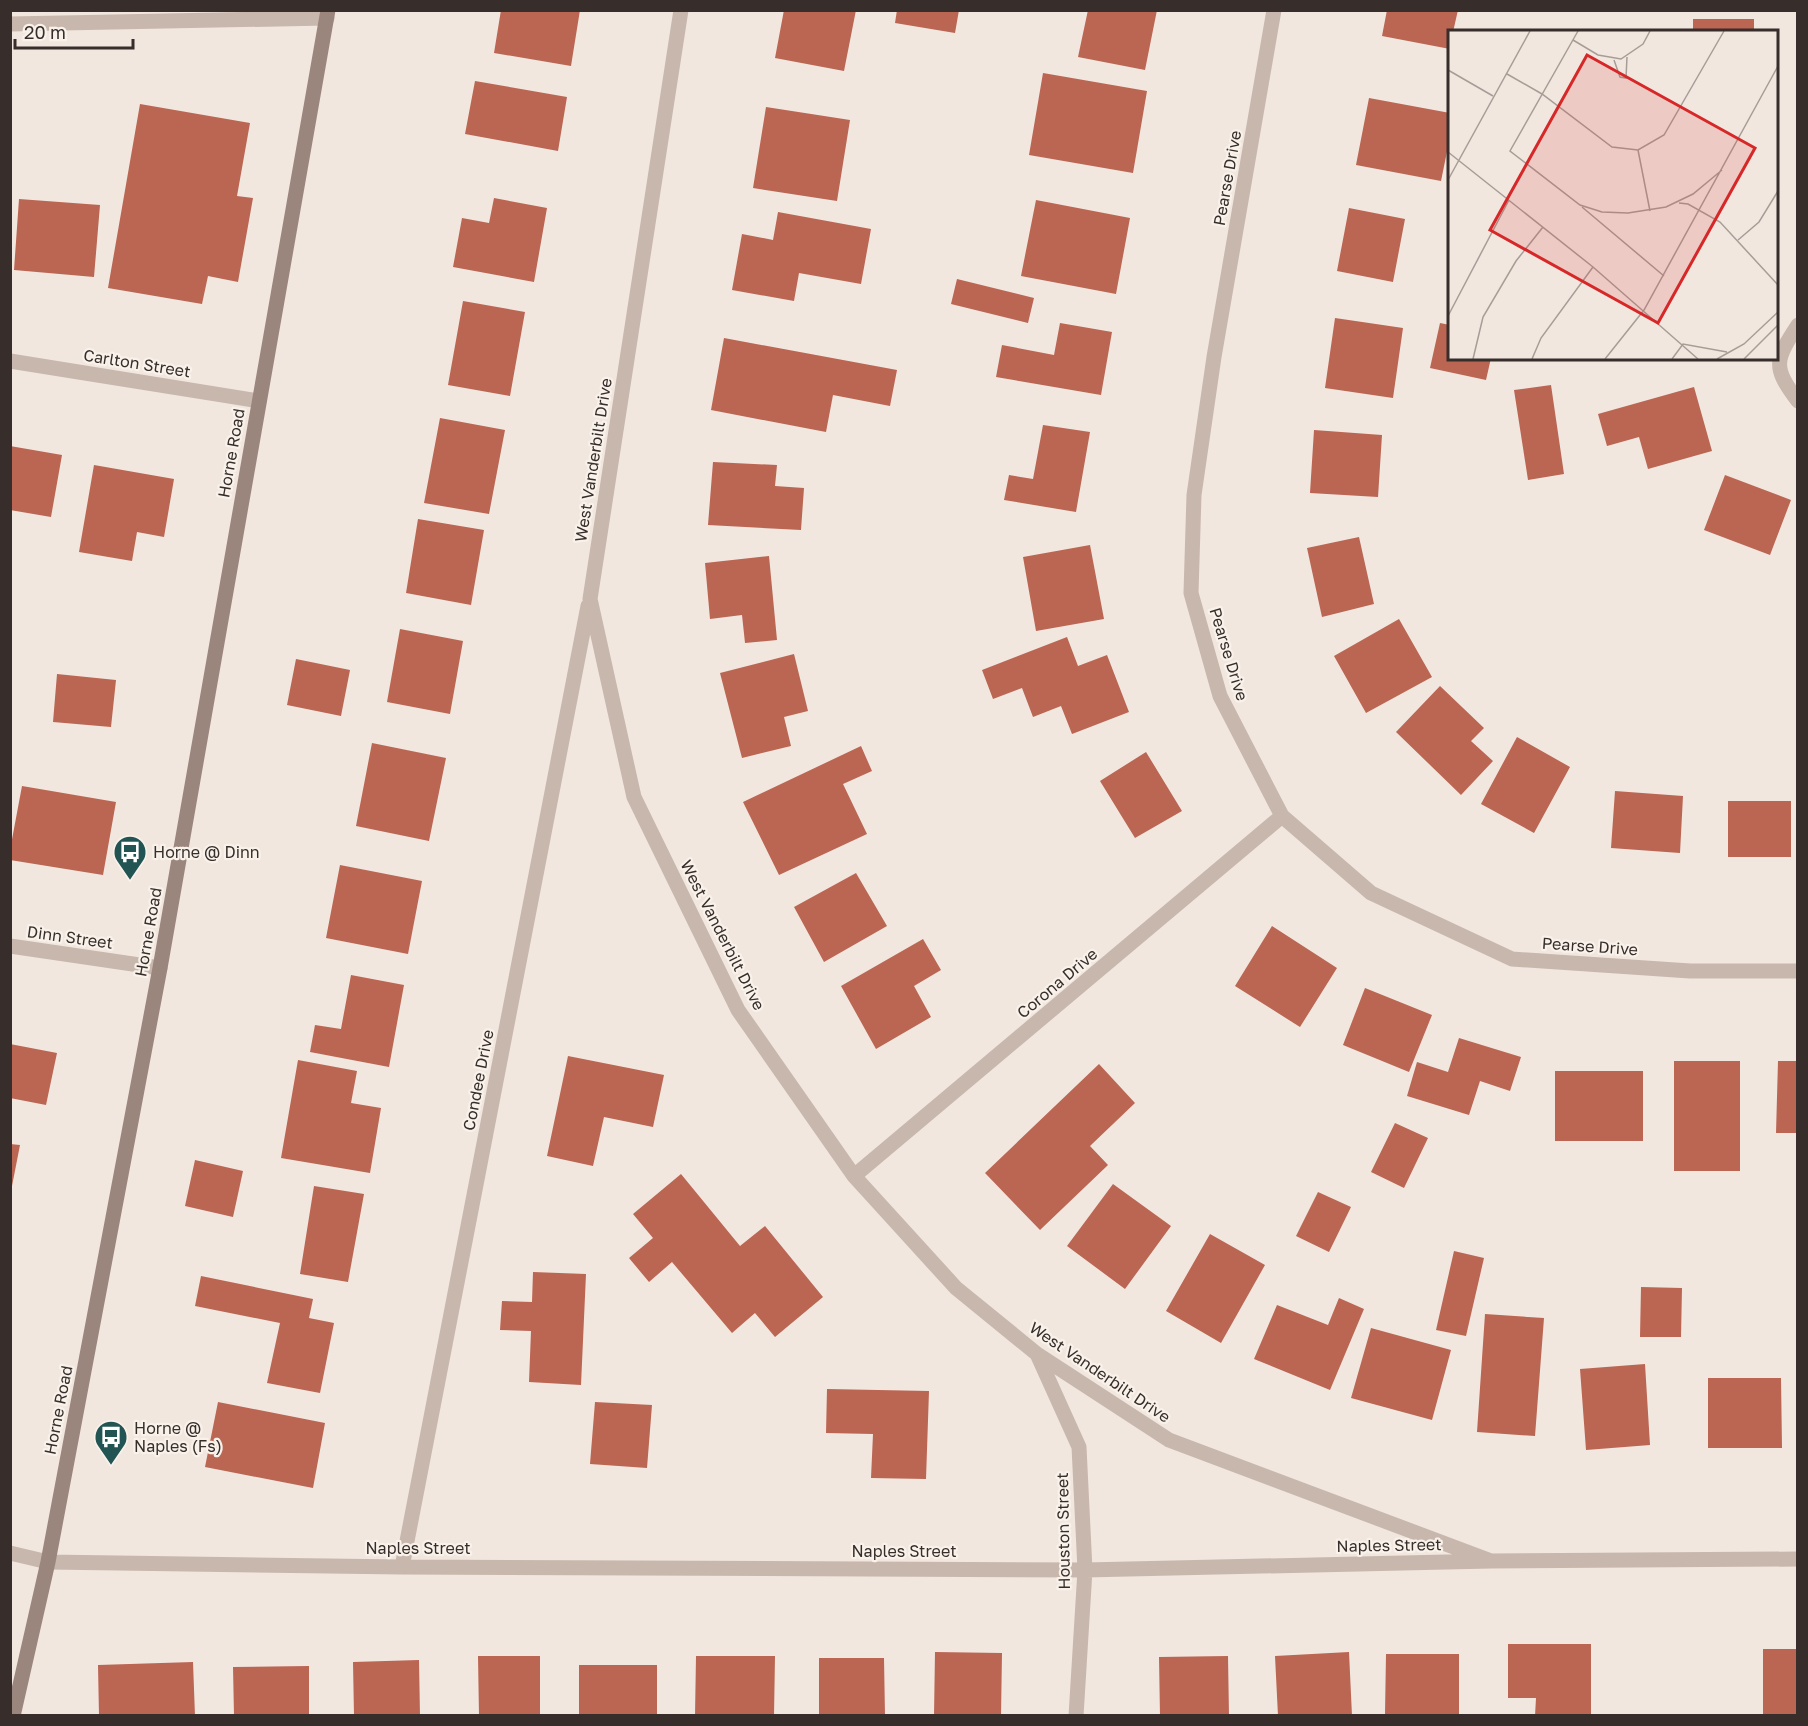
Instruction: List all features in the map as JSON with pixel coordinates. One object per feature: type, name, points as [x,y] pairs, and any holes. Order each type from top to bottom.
[{"type":"main road","name":"Horne Road","points":[[13,1716],[48,1562],[160,968],[327,14]]},
{"type":"street","name":"West Vanderbilt Drive","points":[[681,10],[590,599],[634,797],[738,1010],[854,1176],[956,1288],[1036,1354],[1169,1440],[1491,1561]]},
{"type":"street","name":"Pearse Drive","points":[[1274,10],[1214,357],[1194,495],[1191,593],[1220,696],[1282,816],[1371,893],[1512,959],[1690,971],[1797,971]]},
{"type":"street","points":[[10,24],[327,14]]},
{"type":"street","points":[[1797,325],[1780,352],[1780,375],[1797,401]]},
{"type":"street","name":"Carlton Street","points":[[10,361],[259,401]]},
{"type":"street","name":"Condee Drive","points":[[402,1567],[590,599]]},
{"type":"street","name":"Corona Drive","points":[[854,1176],[1282,816]]},
{"type":"street","name":"Dinn Street","points":[[10,946],[160,968]]},
{"type":"street","name":"Houston Street","points":[[1036,1354],[1079,1447],[1085,1570],[1076,1716]]},
{"type":"street","name":"Naples Street","points":[[10,1553],[48,1562],[402,1567],[1085,1570],[1491,1561],[1797,1558]]},
{"type":"building","points":[[501,10],[580,10],[571,66],[494,53]]},
{"type":"building","points":[[784,10],[856,10],[844,71],[775,58]]},
{"type":"building","points":[[897,10],[959,10],[955,33],[895,23]]},
{"type":"building","points":[[1088,10],[1157,10],[1145,70],[1078,57]]},
{"type":"building","points":[[1387,10],[1458,10],[1453,30],[1448,30],[1448,49],[1382,36]]},
{"type":"building","points":[[1693,19],[1754,19],[1754,30],[1693,30]]},
{"type":"building","points":[[1043,73],[1147,91],[1133,173],[1029,155]]},
{"type":"building","points":[[475,81],[567,97],[558,151],[465,134]]},
{"type":"building","points":[[1369,98],[1448,113],[1448,147],[1441,181],[1356,165]]},
{"type":"building","points":[[140,104],[250,123],[237,196],[253,198],[238,282],[208,276],[202,304],[108,288]]},
{"type":"building","points":[[766,107],[850,120],[837,201],[753,188]]},
{"type":"building","points":[[494,198],[547,208],[534,282],[453,267],[462,218],[489,223]]},
{"type":"building","points":[[19,199],[100,205],[94,277],[14,270]]},
{"type":"building","points":[[1036,200],[1130,218],[1116,294],[1021,276]]},
{"type":"building","points":[[1349,208],[1405,219],[1393,282],[1337,271]]},
{"type":"building","points":[[778,212],[871,229],[861,284],[799,273],[794,301],[732,290],[742,234],[773,240]]},
{"type":"building","points":[[957,279],[1034,298],[1028,323],[951,304]]},
{"type":"building","points":[[463,301],[525,312],[510,396],[448,385]]},
{"type":"building","points":[[1335,318],[1403,328],[1393,398],[1325,388]]},
{"type":"building","points":[[1060,323],[1112,332],[1101,395],[996,377],[1002,345],[1054,355]]},
{"type":"building","points":[[1440,323],[1448,325],[1448,360],[1491,360],[1486,380],[1430,368]]},
{"type":"building","points":[[724,338],[897,370],[890,406],[833,395],[826,432],[711,410]]},
{"type":"building","points":[[1551,385],[1564,474],[1528,480],[1514,390]]},
{"type":"building","points":[[1694,387],[1712,451],[1648,469],[1639,437],[1607,446],[1598,414]]},
{"type":"building","points":[[440,418],[505,430],[489,514],[424,503]]},
{"type":"building","points":[[1043,425],[1090,432],[1076,512],[1004,500],[1009,475],[1033,479]]},
{"type":"building","points":[[1314,430],[1382,435],[1378,497],[1310,493]]},
{"type":"building","points":[[10,446],[62,455],[51,517],[10,510]]},
{"type":"building","points":[[713,462],[777,465],[775,486],[804,488],[801,530],[708,525]]},
{"type":"building","points":[[94,465],[174,479],[164,537],[137,532],[132,561],[79,552]]},
{"type":"building","points":[[1725,475],[1791,500],[1770,555],[1704,530]]},
{"type":"building","points":[[418,519],[484,530],[471,605],[406,593]]},
{"type":"building","points":[[1359,537],[1374,604],[1322,617],[1307,548]]},
{"type":"building","points":[[1090,545],[1104,619],[1036,631],[1023,557]]},
{"type":"building","points":[[769,556],[777,640],[745,643],[742,615],[710,619],[705,563]]},
{"type":"building","points":[[1399,619],[1432,677],[1366,713],[1334,656]]},
{"type":"building","points":[[400,629],[463,641],[450,714],[387,702]]},
{"type":"building","points":[[1067,637],[1078,666],[1107,655],[1129,712],[1072,734],[1061,706],[1033,717],[1022,688],[993,699],[982,670]]},
{"type":"building","points":[[794,654],[808,711],[784,717],[791,746],[742,758],[720,673]]},
{"type":"building","points":[[296,659],[350,670],[341,716],[287,705]]},
{"type":"building","points":[[57,674],[116,680],[111,727],[53,722]]},
{"type":"building","points":[[1440,686],[1484,728],[1471,741],[1493,761],[1461,795],[1396,732]]},
{"type":"building","points":[[1517,737],[1570,767],[1534,833],[1481,804]]},
{"type":"building","points":[[372,743],[446,758],[429,841],[356,826]]},
{"type":"building","points":[[861,746],[872,771],[843,784],[867,834],[779,875],[743,802]]},
{"type":"building","points":[[1146,752],[1182,811],[1135,838],[1100,781]]},
{"type":"building","points":[[22,786],[116,802],[103,875],[10,860]]},
{"type":"building","points":[[1615,791],[1683,796],[1680,853],[1611,848]]},
{"type":"building","points":[[1728,801],[1791,801],[1791,857],[1728,857]]},
{"type":"building","points":[[340,865],[422,881],[408,954],[326,938]]},
{"type":"building","points":[[856,873],[887,926],[824,962],[794,907]]},
{"type":"building","points":[[1272,926],[1337,968],[1300,1027],[1235,986]]},
{"type":"building","points":[[923,939],[941,970],[914,986],[931,1017],[876,1049],[841,986]]},
{"type":"building","points":[[351,975],[404,985],[389,1067],[310,1052],[315,1025],[341,1029]]},
{"type":"building","points":[[1365,988],[1432,1015],[1409,1072],[1343,1045]]},
{"type":"building","points":[[1459,1038],[1521,1057],[1510,1091],[1480,1081],[1469,1115],[1407,1096],[1417,1062],[1448,1072]]},
{"type":"building","points":[[10,1044],[57,1053],[46,1105],[10,1098]]},
{"type":"building","points":[[568,1056],[664,1075],[653,1127],[604,1117],[593,1166],[547,1156]]},
{"type":"building","points":[[298,1060],[357,1071],[351,1103],[381,1108],[370,1173],[281,1158]]},
{"type":"building","points":[[1674,1061],[1740,1061],[1740,1171],[1674,1171]]},
{"type":"building","points":[[1778,1061],[1798,1061],[1798,1133],[1776,1133]]},
{"type":"building","points":[[1099,1064],[1135,1103],[1090,1146],[1108,1165],[1040,1230],[985,1173]]},
{"type":"building","points":[[1555,1071],[1643,1071],[1643,1141],[1555,1141]]},
{"type":"building","points":[[1395,1123],[1428,1138],[1404,1188],[1371,1172]]},
{"type":"building","points":[[10,1144],[20,1145],[12,1186],[10,1185]]},
{"type":"building","points":[[195,1160],[243,1171],[233,1217],[185,1206]]},
{"type":"building","points":[[681,1174],[740,1246],[765,1226],[823,1297],[775,1337],[755,1313],[732,1333],[672,1262],[649,1282],[629,1258],[653,1238],[633,1214]]},
{"type":"building","points":[[1113,1184],[1171,1226],[1125,1289],[1067,1246]]},
{"type":"building","points":[[314,1186],[364,1194],[348,1282],[300,1274]]},
{"type":"building","points":[[1318,1192],[1351,1207],[1329,1252],[1296,1236]]},
{"type":"building","points":[[1210,1234],[1265,1265],[1221,1343],[1166,1311]]},
{"type":"building","points":[[1454,1251],[1484,1258],[1466,1336],[1436,1330]]},
{"type":"building","points":[[533,1272],[586,1274],[581,1385],[529,1382],[531,1331],[500,1330],[502,1301],[532,1302]]},
{"type":"building","points":[[201,1276],[313,1299],[309,1318],[334,1323],[320,1393],[267,1383],[280,1323],[195,1306]]},
{"type":"building","points":[[1641,1287],[1682,1288],[1681,1337],[1640,1337]]},
{"type":"building","points":[[1339,1298],[1364,1309],[1330,1390],[1254,1359],[1277,1305],[1328,1325]]},
{"type":"building","points":[[1485,1314],[1544,1318],[1535,1436],[1477,1432]]},
{"type":"building","points":[[1371,1328],[1451,1350],[1432,1420],[1351,1398]]},
{"type":"building","points":[[1645,1364],[1650,1445],[1586,1450],[1580,1369]]},
{"type":"building","points":[[1708,1378],[1781,1378],[1782,1448],[1708,1448]]},
{"type":"building","points":[[827,1389],[929,1391],[926,1479],[871,1478],[873,1434],[826,1433]]},
{"type":"building","points":[[218,1402],[325,1423],[313,1488],[205,1467]]},
{"type":"building","points":[[595,1402],[652,1405],[647,1468],[590,1464]]},
{"type":"building","points":[[1508,1644],[1591,1644],[1591,1716],[1535,1716],[1536,1698],[1508,1698]]},
{"type":"building","points":[[1763,1649],[1798,1649],[1798,1716],[1763,1716]]},
{"type":"building","points":[[935,1652],[1002,1653],[1001,1716],[934,1716]]},
{"type":"building","points":[[1349,1652],[1352,1716],[1278,1716],[1275,1656]]},
{"type":"building","points":[[1386,1654],[1459,1654],[1459,1716],[1385,1714]]},
{"type":"building","points":[[478,1656],[540,1656],[540,1716],[479,1716]]},
{"type":"building","points":[[696,1656],[775,1656],[774,1716],[695,1716]]},
{"type":"building","points":[[1228,1656],[1229,1716],[1160,1716],[1159,1657]]},
{"type":"building","points":[[819,1658],[884,1658],[885,1716],[819,1716]]},
{"type":"building","points":[[419,1660],[420,1716],[354,1716],[353,1662]]},
{"type":"building","points":[[193,1662],[195,1716],[99,1716],[98,1665]]},
{"type":"building","points":[[579,1665],[657,1665],[657,1716],[579,1716]]},
{"type":"building","points":[[309,1666],[309,1716],[234,1716],[233,1667]]},
{"type":"place","name":"Horne @ Dinn","points":[[130,881]]},
{"type":"place","name":"Horne @ Naples (Fs)","points":[[111,1466]]}]
